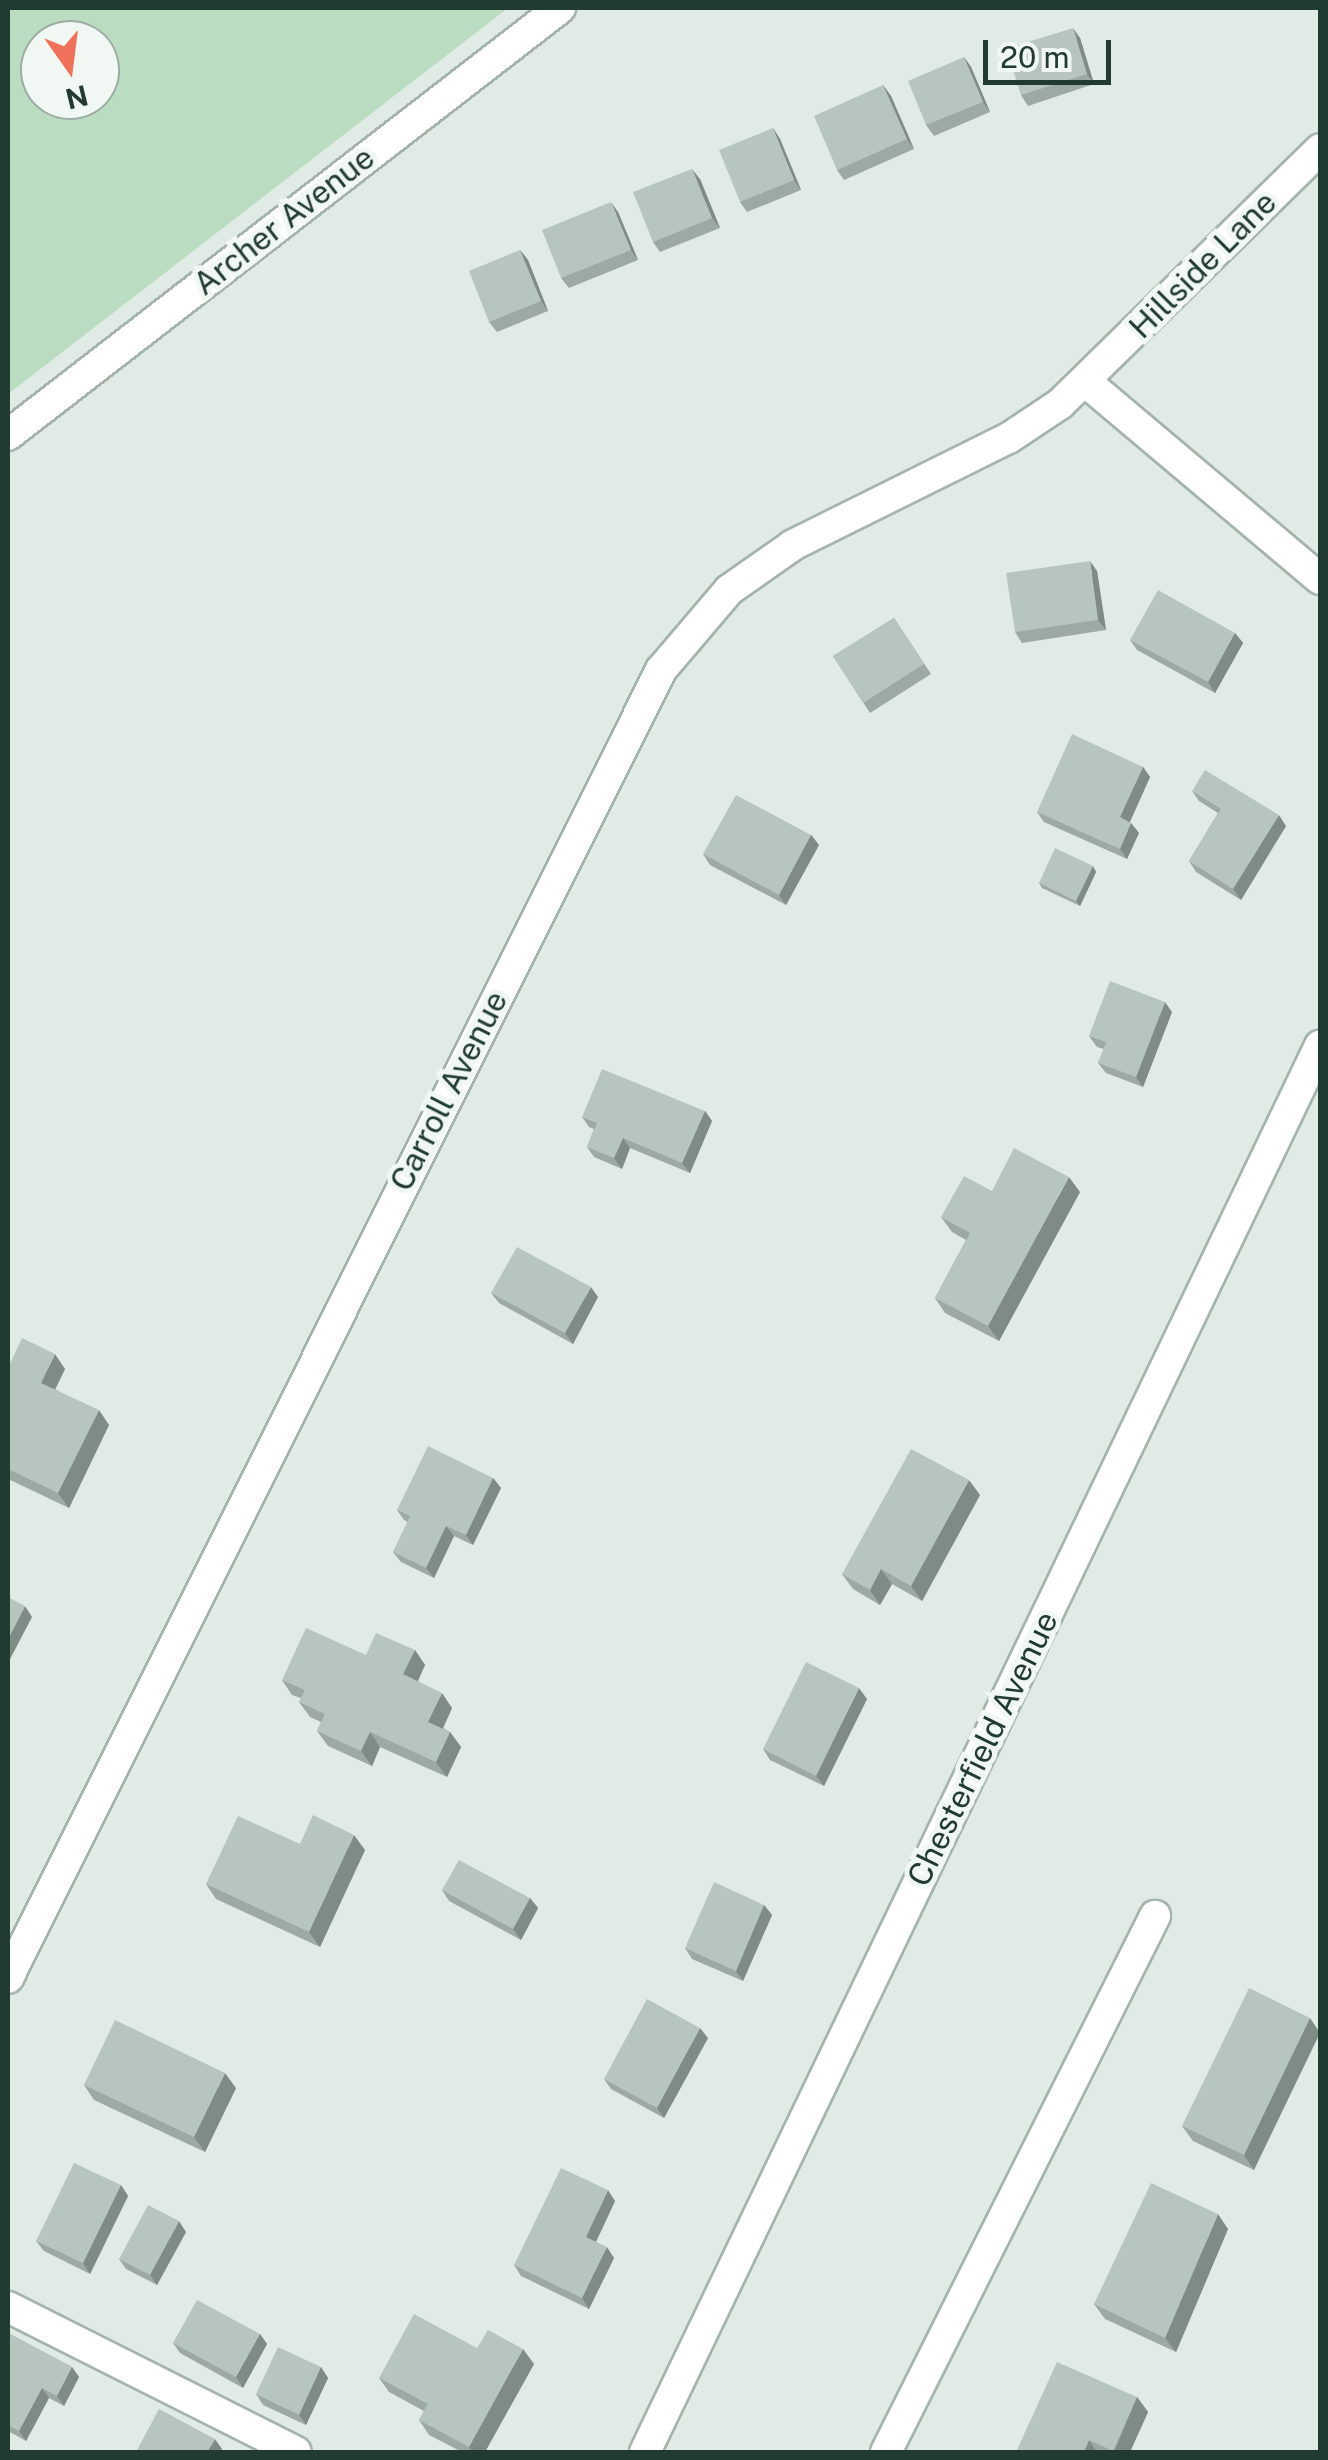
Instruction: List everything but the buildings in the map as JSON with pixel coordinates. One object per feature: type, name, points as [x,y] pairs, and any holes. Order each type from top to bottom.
[{"type":"street","name":"Archer Avenue","points":[[8,435],[560,8]]},
{"type":"street","name":"Hillside Lane","points":[[1086,382],[1320,148]]},
{"type":"street","points":[[1086,382],[1320,579]]},
{"type":"street","name":"Carroll Avenue","points":[[8,1978],[661,670],[728,590],[793,544],[1009,438],[1086,382]]},
{"type":"street","name":"Chesterfield Avenue","points":[[645,2452],[1320,1046]]},
{"type":"street","points":[[886,2452],[1155,1916]]},
{"type":"street","points":[[8,2308],[296,2452]]},
{"type":"green space","points":[[8,8],[508,8],[8,394]]}]
